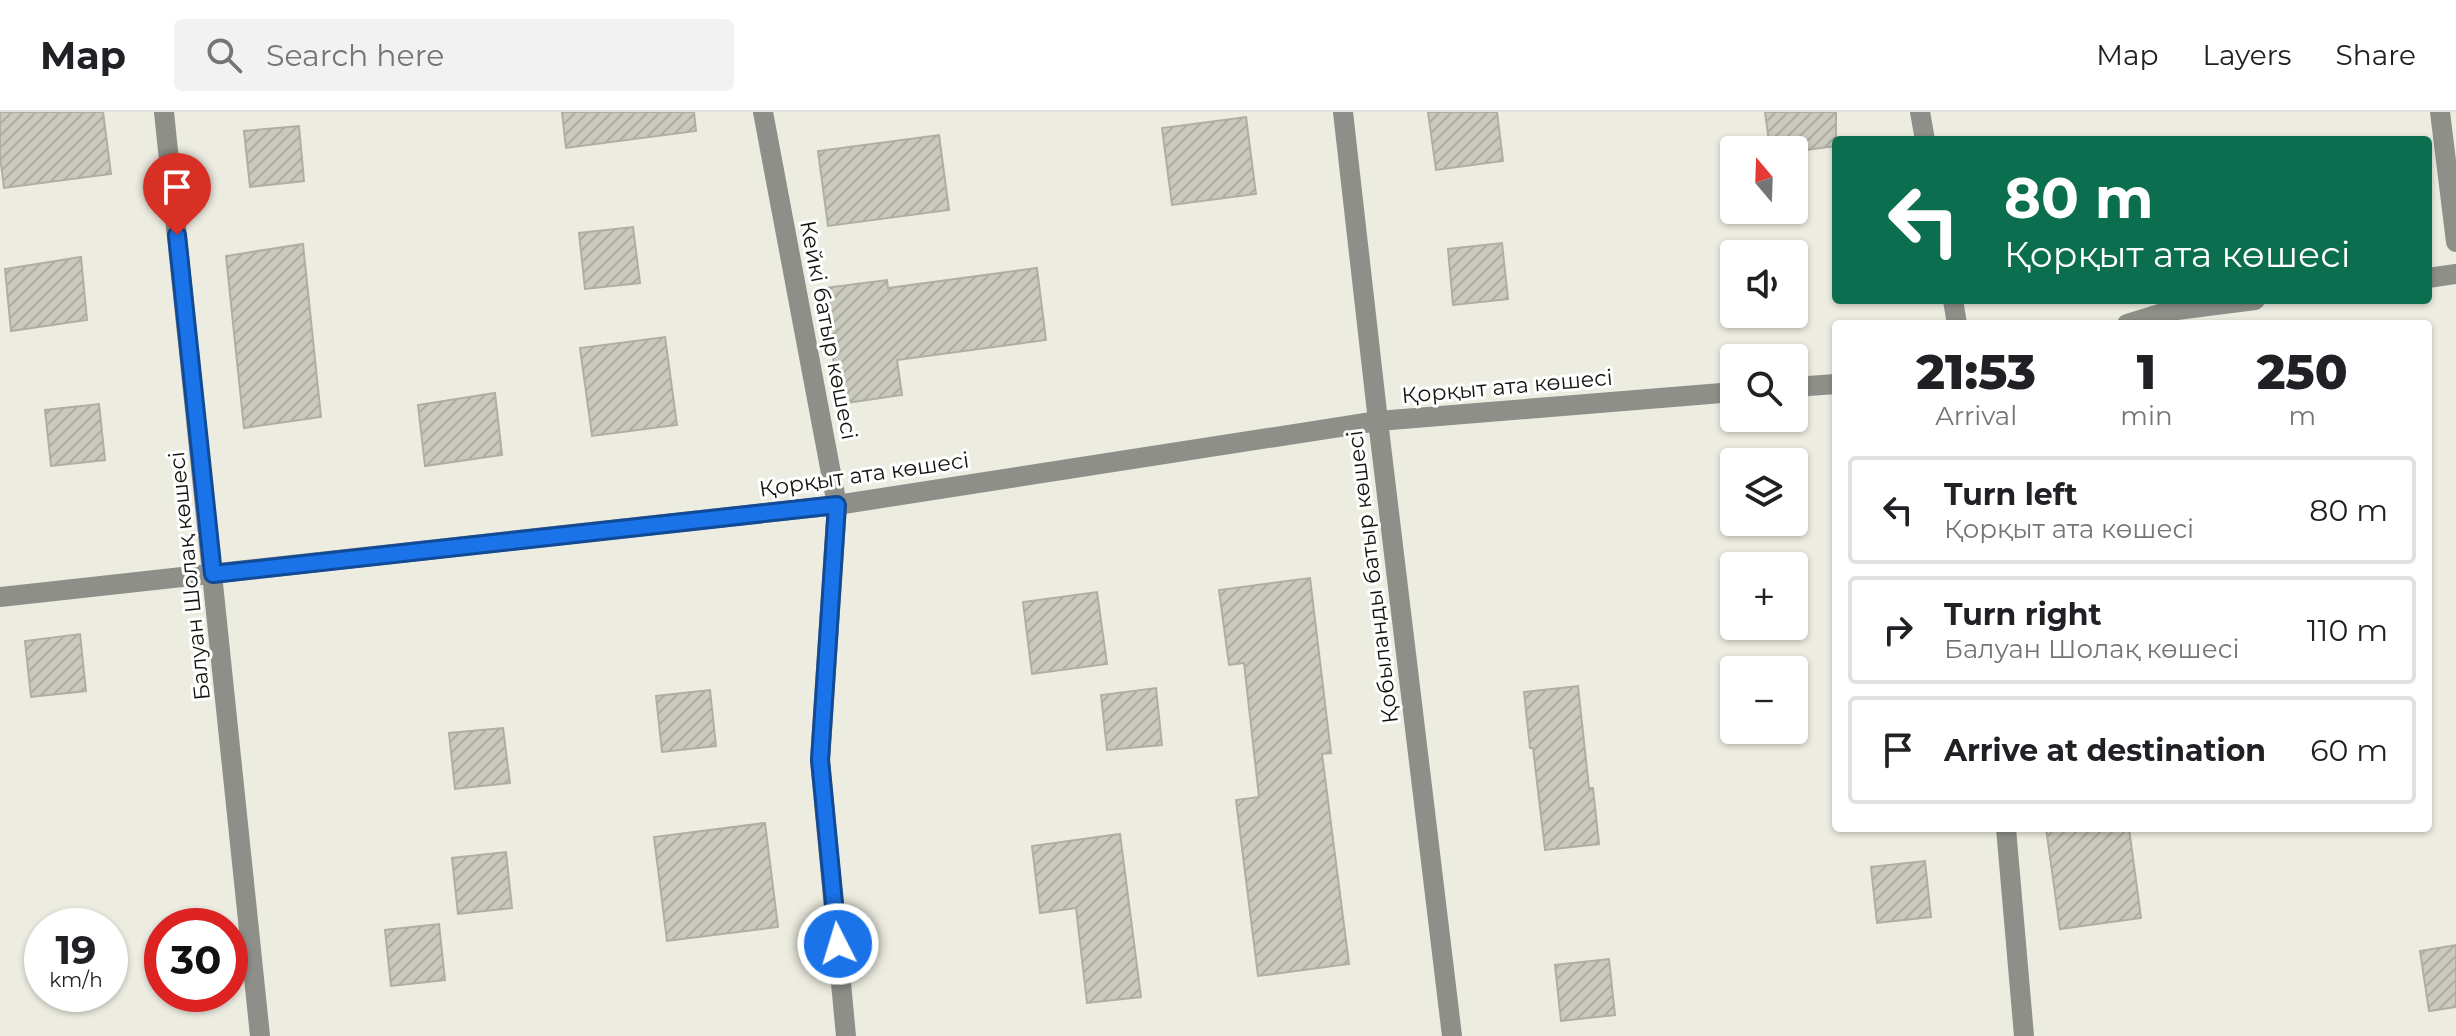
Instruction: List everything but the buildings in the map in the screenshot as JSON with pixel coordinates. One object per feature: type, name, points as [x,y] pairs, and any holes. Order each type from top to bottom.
[{"type":"street","name":"Балуан Шолақ көшесі","points":[[164,112],[260,1036]]},
{"type":"street","name":"Кейкі батыр көшесі","points":[[763,112],[837,505],[820,760],[846,1036]]},
{"type":"street","name":"Қобыланды батыр көшесі","points":[[1343,112],[1452,1036]]},
{"type":"street","points":[[1920,112],[1924,136]]},
{"type":"street","points":[[2440,112],[2456,242]]},
{"type":"street","points":[[2432,277],[2456,274]]},
{"type":"street","points":[[2140,320],[2169,311],[2224,304]]},
{"type":"street","points":[[1808,386],[1832,384]]},
{"type":"street","name":"Қорқыт ата көшесі","points":[[0,597],[837,505],[1378,421],[1720,393]]},
{"type":"street","points":[[2006,832],[2024,1036]]},
{"type":"route","points":[[177,235],[213,574],[837,505],[820,760],[838,944]]}]
